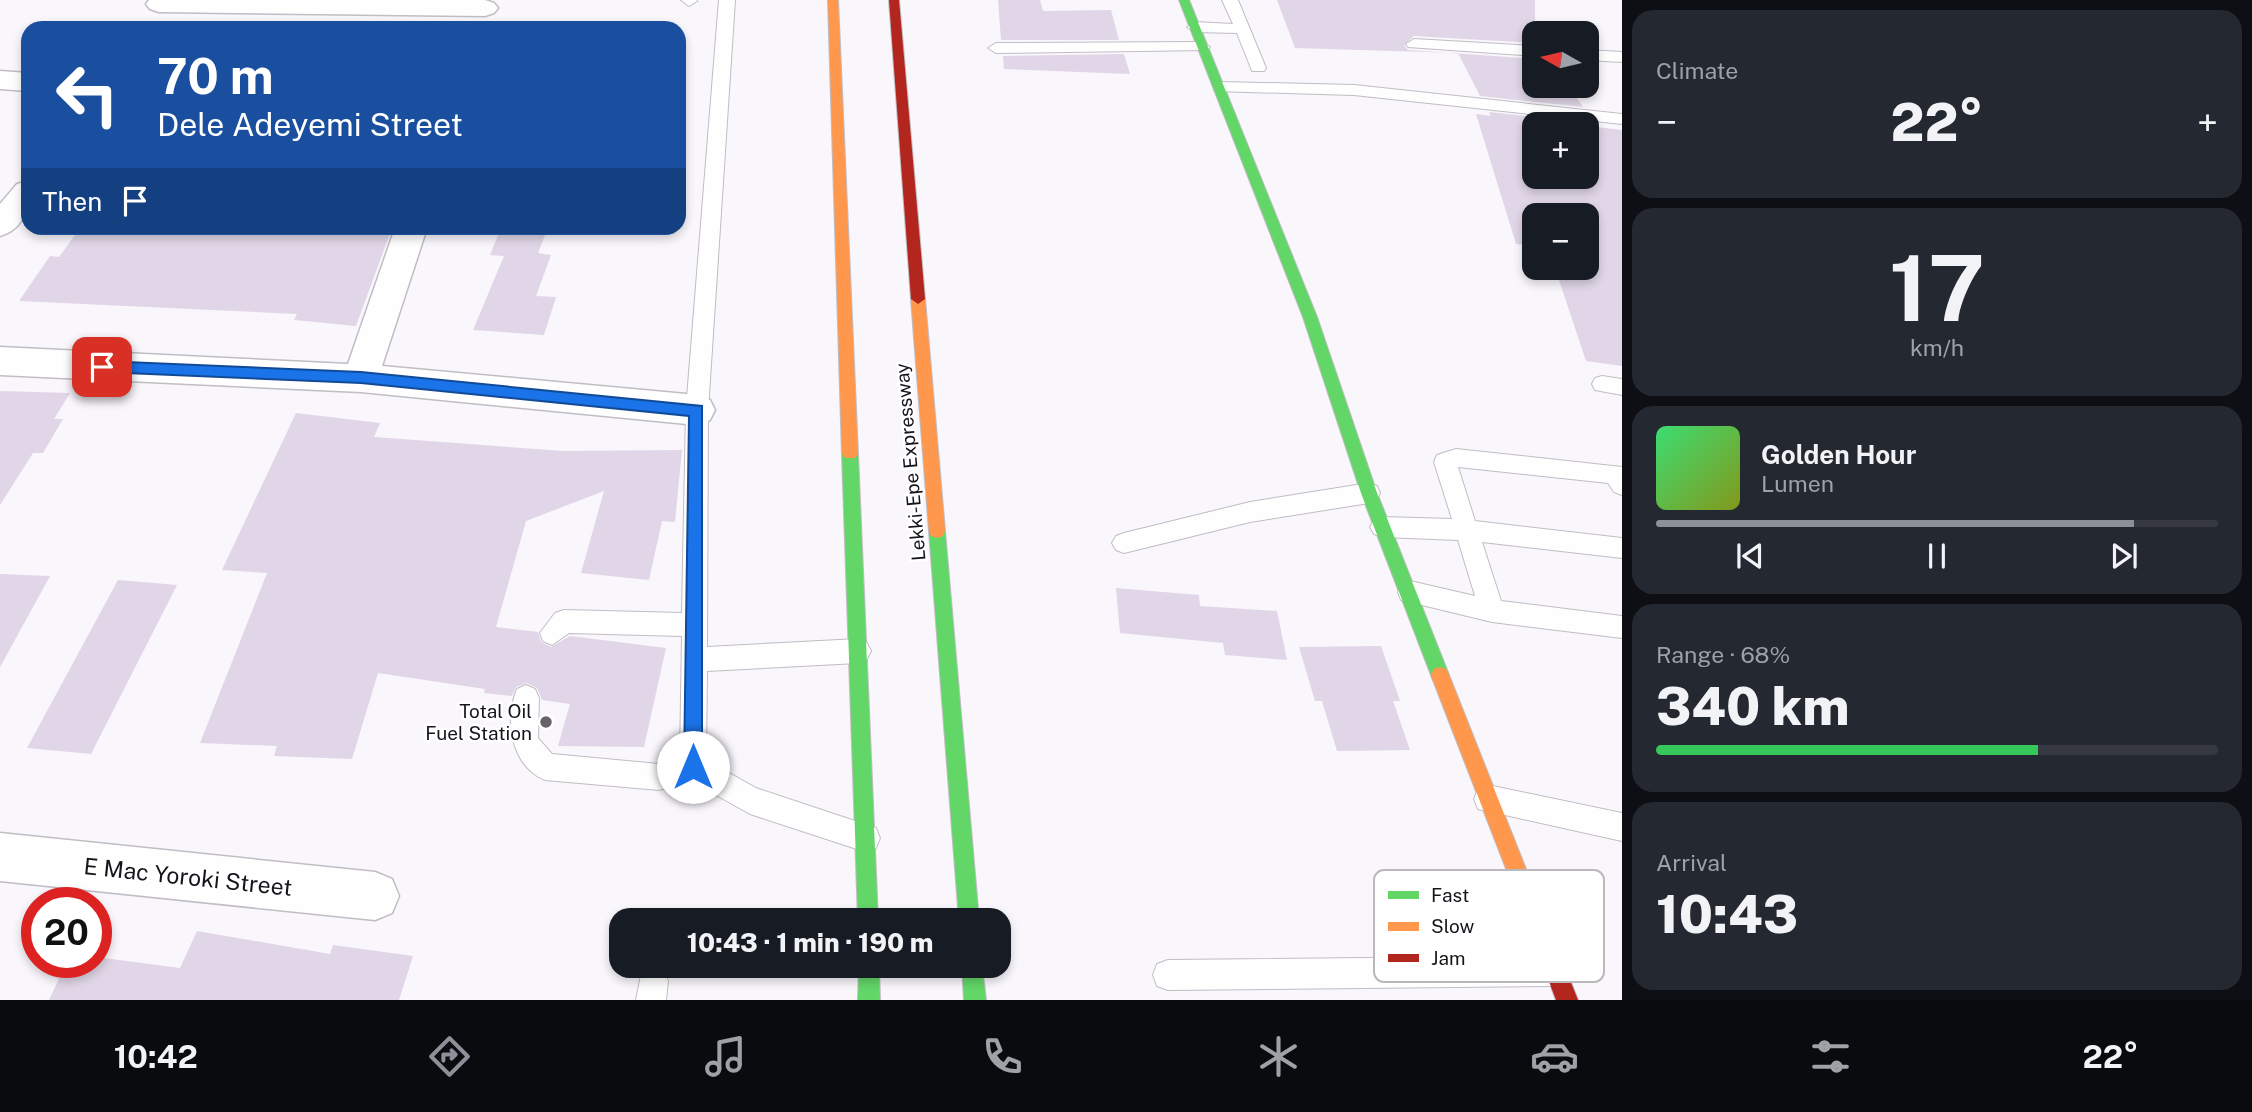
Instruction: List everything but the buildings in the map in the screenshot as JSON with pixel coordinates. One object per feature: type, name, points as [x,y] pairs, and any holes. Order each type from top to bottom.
[{"type":"main road","points":[[833,0],[868,908]]},
{"type":"main road","name":"Lekki-Epe Expressway","points":[[894,0],[968,908]]},
{"type":"main road","points":[[1184,0],[1202,47],[1277,215],[1368,493],[1410,592],[1516,870]]},
{"type":"main road","points":[[869,978],[869,1000]]},
{"type":"main road","points":[[973,978],[975,1000]]},
{"type":"main road","points":[[1560,982],[1567,1000]]},
{"type":"street","points":[[159,4],[483,12]]},
{"type":"street","points":[[0,80],[21,82]]},
{"type":"street","points":[[0,226],[21,200]]},
{"type":"street","points":[[361,378],[409,235]]},
{"type":"street","points":[[0,361],[361,378],[697,410]]},
{"type":"street","name":"E Mac Yoroki Street","points":[[0,857],[375,896]]},
{"type":"lane","points":[[693,767],[692,660],[697,410],[727,0]]},
{"type":"lane","points":[[1230,0],[1258,68]]},
{"type":"lane","points":[[1195,27],[1243,29]]},
{"type":"lane","points":[[1414,44],[1522,50]]},
{"type":"lane","points":[[996,48],[1202,47]]},
{"type":"lane","points":[[1600,56],[1622,57]]},
{"type":"lane","points":[[1220,87],[1354,90],[1622,119]]},
{"type":"lane","points":[[1247,210],[1277,215]]},
{"type":"lane","points":[[1492,611],[1445,462],[1456,458],[1614,474],[1622,485]]},
{"type":"lane","points":[[1124,543],[1250,512],[1368,493]]},
{"type":"lane","points":[[1382,527],[1465,530],[1622,548]]},
{"type":"lane","points":[[1410,592],[1492,611],[1622,627]]},
{"type":"lane","points":[[552,633],[564,621],[694,625]]},
{"type":"lane","points":[[692,660],[858,651]]},
{"type":"lane","points":[[526,698],[525,743],[545,767],[659,776],[693,767],[751,800],[866,838]]},
{"type":"lane","points":[[1488,799],[1622,827]]},
{"type":"lane","points":[[1168,975],[1374,973]]},
{"type":"traffic: fast","points":[[1184,0],[1310,317],[1369,493],[1440,675]]},
{"type":"traffic: fast","points":[[850,454],[868,908]]},
{"type":"traffic: fast","points":[[937,531],[968,908]]},
{"type":"traffic: fast","points":[[869,978],[869,1000]]},
{"type":"traffic: fast","points":[[973,978],[975,1000]]},
{"type":"traffic: slow","points":[[833,0],[850,454]]},
{"type":"traffic: slow","points":[[918,299],[937,531]]},
{"type":"traffic: slow","points":[[1440,675],[1516,870]]},
{"type":"traffic: jam","points":[[894,0],[918,299]]},
{"type":"traffic: jam","points":[[1560,982],[1567,1000]]},
{"type":"place","name":"Total Oil Fuel Station","points":[[546,722]]},
{"type":"route","points":[[102,367],[361,378],[697,410],[692,660],[693,767]]}]
